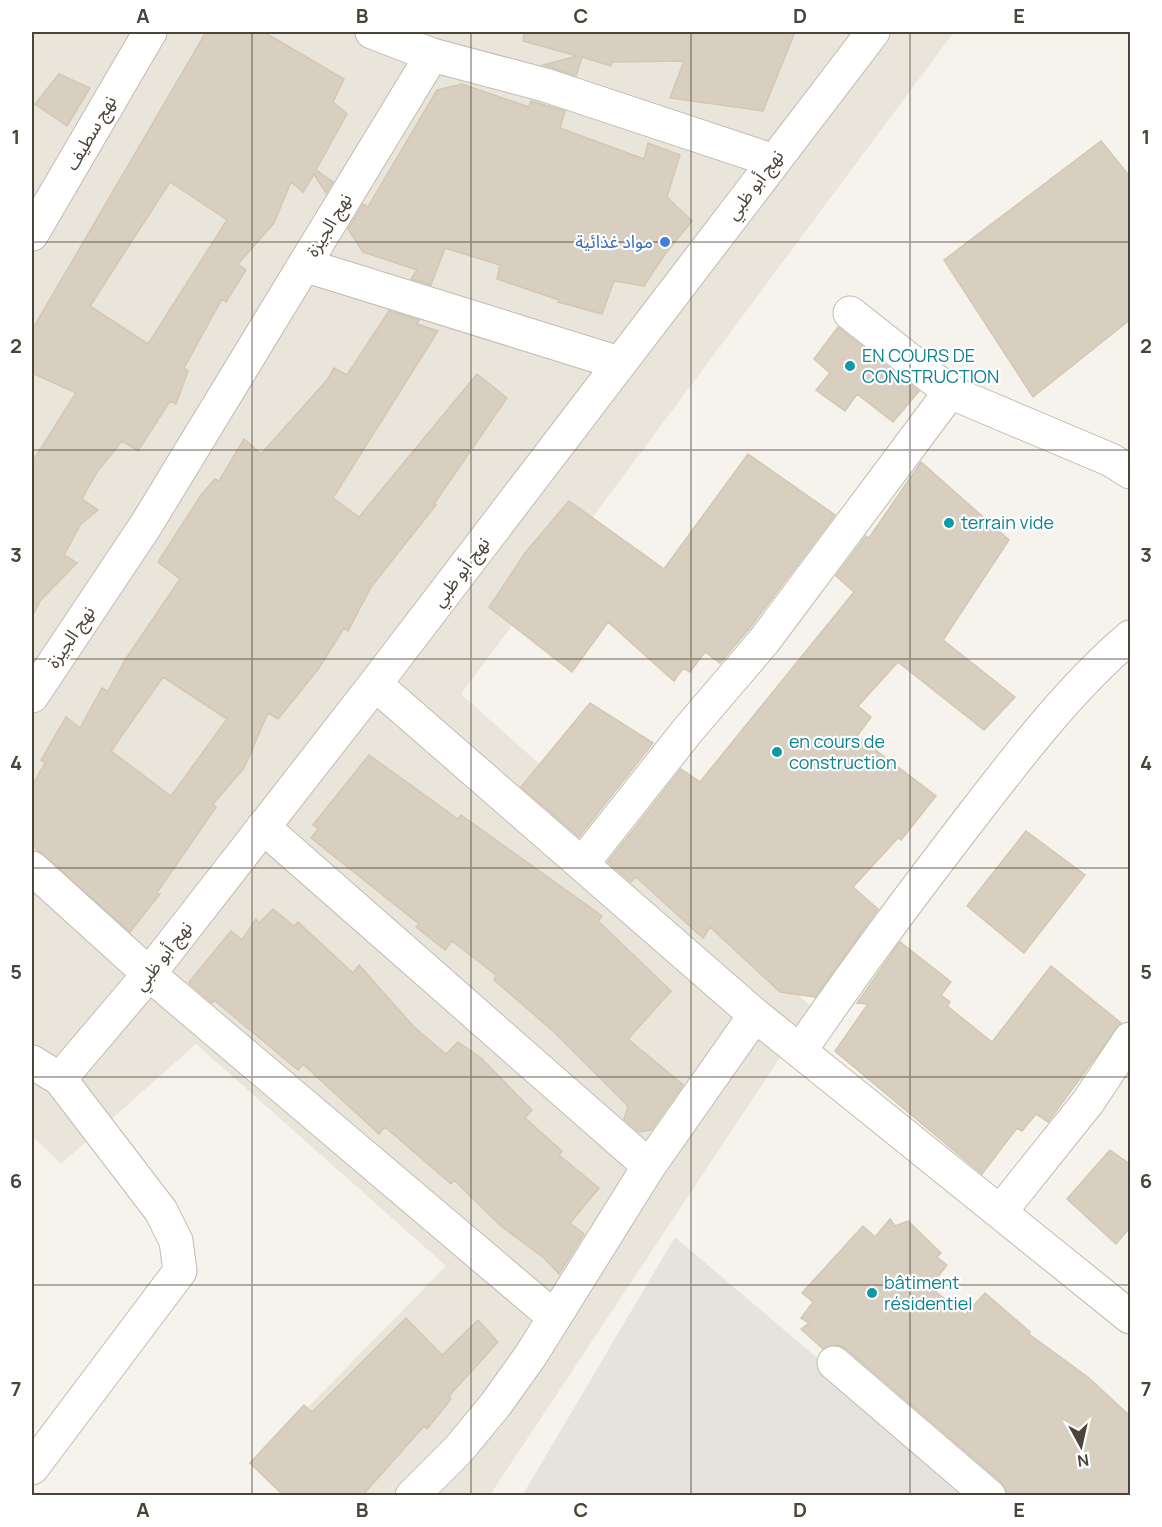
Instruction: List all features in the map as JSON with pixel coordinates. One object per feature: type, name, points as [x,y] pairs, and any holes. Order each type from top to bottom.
[{"type":"street","name":"نهج سطيف","points":[[32,234],[150,32]]},
{"type":"street","points":[[372,32],[432,55],[545,85],[774,161]]},
{"type":"street","name":"نهج أبو ظبي","points":[[60,1079],[149,974],[375,684],[873,32]]},
{"type":"street","name":"نهج الجيزة","points":[[32,696],[146,525],[432,55]]},
{"type":"street","points":[[304,265],[619,363]]},
{"type":"street","points":[[850,313],[950,392],[1111,460],[1131,472]]},
{"type":"street","points":[[582,864],[688,730],[764,641],[950,392]]},
{"type":"street","points":[[800,1051],[864,957],[1004,775],[1102,661],[1131,637]]},
{"type":"street","points":[[375,684],[755,1015],[1131,1317]]},
{"type":"street","points":[[263,827],[650,1166]]},
{"type":"street","points":[[32,868],[149,974],[554,1317]]},
{"type":"street","points":[[412,1496],[459,1449],[496,1404],[531,1355],[650,1166],[755,1015]]},
{"type":"street","points":[[1000,1212],[1088,1102],[1131,1039]]},
{"type":"street","points":[[32,1062],[60,1079],[161,1211],[176,1241],[180,1270],[32,1468]]},
{"type":"street","points":[[834,1363],[989,1496]]},
{"type":"shaded area","points":[[32,32],[954,32],[461,694],[813,1008],[490,1495],[292,1495],[259,1457],[446,1266],[196,1044],[61,1164],[32,1136]]},
{"type":"shaded area","points":[[675,1237],[978,1495],[522,1496]]},
{"type":"building","points":[[206,32],[264,32],[344,79],[333,102],[347,114],[316,170],[333,182],[326,193],[314,174],[303,192],[291,182],[274,223],[238,264],[246,270],[226,302],[222,299],[184,368],[188,371],[176,404],[170,401],[138,451],[122,441],[97,472],[82,499],[98,510],[81,524],[64,555],[77,563],[40,601],[32,617],[32,462],[76,393],[32,373],[32,330]],"holes":[[[170,182],[227,220],[148,344],[90,306]]]},
{"type":"building","points":[[524,32],[795,32],[763,111],[670,98],[684,61],[612,62],[611,66],[582,57],[576,76],[543,65],[577,56],[523,41]]},
{"type":"building","points":[[59,74],[90,88],[67,126],[35,104]]},
{"type":"building","points":[[462,84],[529,107],[531,101],[565,111],[560,128],[644,159],[648,143],[680,155],[667,197],[692,221],[665,254],[644,286],[614,281],[602,314],[558,302],[559,300],[497,279],[500,265],[445,248],[431,285],[411,279],[417,270],[363,252],[348,229],[363,204],[368,207],[437,90]]},
{"type":"building","points":[[1101,141],[1131,178],[1131,319],[1033,397],[944,260]]},
{"type":"building","points":[[389,311],[419,320],[417,324],[438,331],[333,498],[359,517],[477,374],[507,398],[434,504],[436,505],[371,587],[348,631],[344,628],[319,668],[278,719],[268,713],[244,768],[213,804],[216,807],[156,894],[160,894],[130,932],[32,845],[32,786],[45,763],[41,760],[66,717],[80,728],[102,688],[108,691],[125,660],[180,579],[158,562],[201,495],[215,479],[219,481],[244,439],[261,454],[327,380],[334,368],[347,375]],"holes":[[[163,677],[227,719],[171,796],[111,751]]]},
{"type":"building","name":"EN COURS DE CONSTRUCTION","points":[[838,327],[919,391],[893,422],[857,394],[845,411],[816,390],[830,373],[814,359]]},
{"type":"building","points":[[748,454],[835,515],[749,629],[720,663],[705,652],[690,672],[683,668],[674,681],[608,622],[572,672],[489,607],[525,553],[569,501],[664,569]]},
{"type":"building","points":[[921,462],[1009,540],[943,640],[1015,697],[984,730],[898,662],[858,706],[871,717],[857,736],[936,796],[901,840],[898,838],[853,887],[878,909],[815,997],[780,992],[710,927],[703,938],[636,877],[631,882],[608,862],[681,769],[700,782],[854,592],[836,576],[866,536],[869,538]]},
{"type":"building","points":[[590,703],[653,743],[579,837],[521,787]]},
{"type":"building","points":[[369,755],[458,819],[461,815],[602,916],[598,921],[671,991],[628,1039],[683,1085],[651,1130],[639,1132],[624,1119],[628,1106],[553,1031],[494,980],[496,975],[452,941],[445,950],[416,927],[419,924],[311,838],[318,829],[313,825]]},
{"type":"building","points":[[1026,831],[1085,875],[1024,953],[967,906]]},
{"type":"building","points":[[273,909],[294,926],[298,922],[353,973],[359,965],[414,1027],[446,1054],[458,1042],[481,1058],[532,1110],[525,1118],[562,1151],[559,1155],[599,1188],[570,1223],[584,1234],[559,1274],[544,1258],[502,1227],[454,1180],[451,1184],[385,1127],[379,1134],[303,1064],[298,1070],[214,1000],[212,1003],[190,984],[189,982],[231,931],[242,940],[256,919],[259,923]]},
{"type":"building","points":[[900,942],[951,982],[941,995],[950,1002],[947,1006],[992,1042],[1051,966],[1121,1023],[1048,1122],[1036,1114],[1022,1131],[1017,1128],[982,1174],[835,1051],[868,1004],[857,1003]]},
{"type":"building","points":[[1110,1150],[1131,1165],[1131,1226],[1116,1244],[1067,1199]]},
{"type":"building","points":[[890,1219],[895,1226],[908,1221],[941,1253],[937,1257],[947,1265],[930,1287],[965,1315],[985,1293],[1030,1332],[1029,1334],[1089,1378],[1131,1417],[1131,1496],[1007,1496],[1001,1482],[846,1349],[837,1345],[823,1349],[801,1329],[809,1323],[801,1318],[813,1302],[802,1293],[863,1226],[875,1237]]},
{"type":"building","points":[[406,1318],[442,1355],[478,1320],[498,1342],[449,1396],[451,1399],[427,1429],[424,1426],[362,1496],[284,1496],[250,1463],[304,1405],[312,1412]]},
{"type":"place","name":"مواد غذائية","points":[[665,242]]},
{"type":"place","name":"EN COURS DE CONSTRUCTION","points":[[850,366]]},
{"type":"place","name":"terrain vide","points":[[949,523]]},
{"type":"place","name":"en cours de construction","points":[[777,752]]},
{"type":"place","name":"bâtiment résidentiel","points":[[872,1293]]}]
